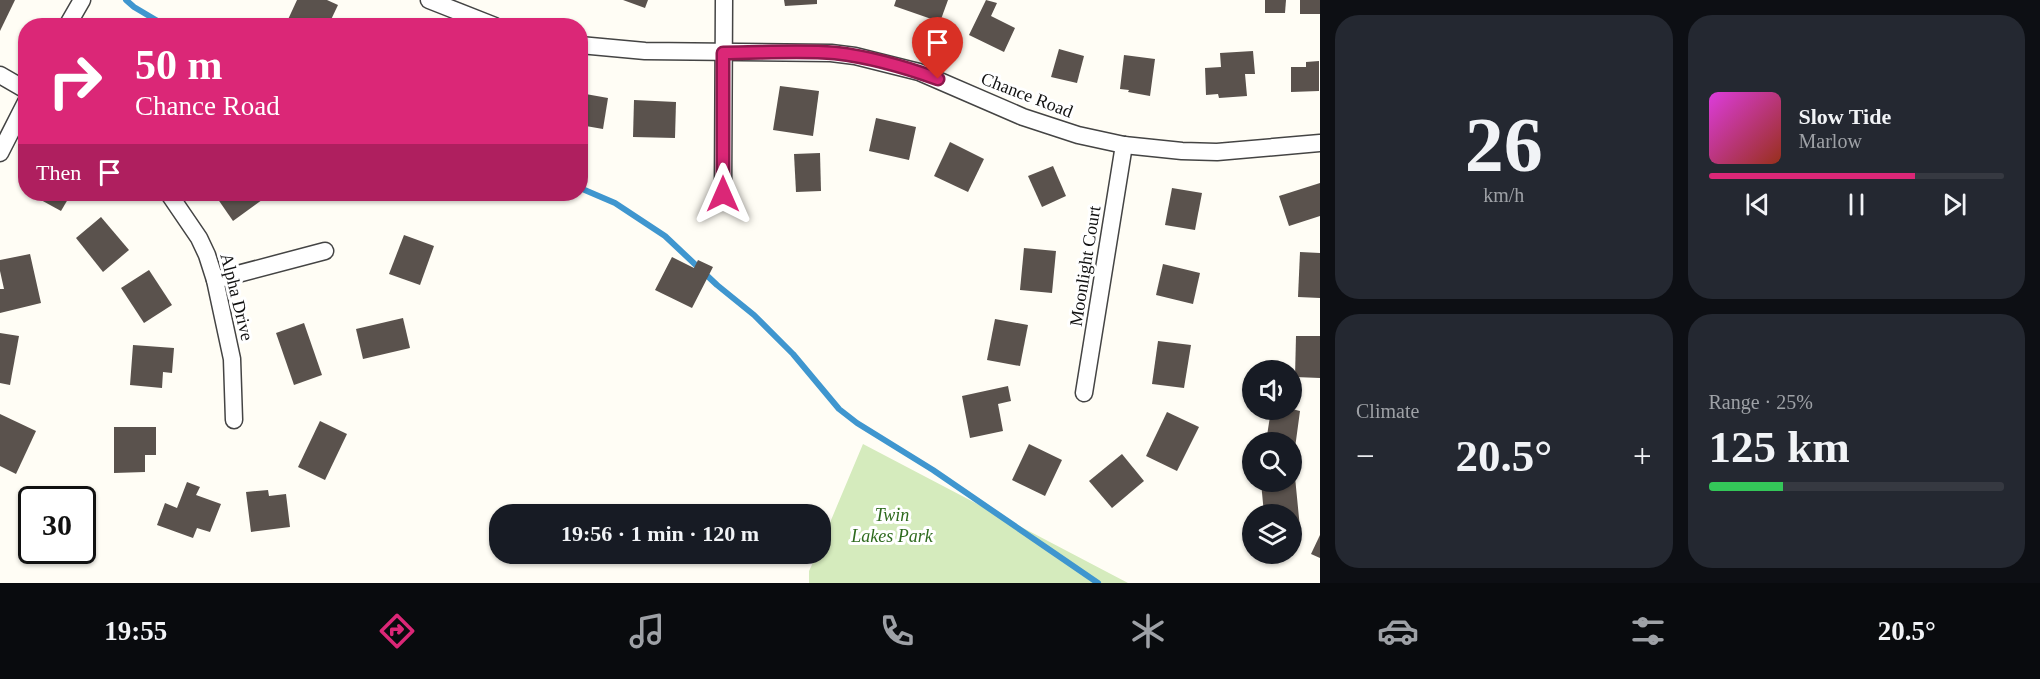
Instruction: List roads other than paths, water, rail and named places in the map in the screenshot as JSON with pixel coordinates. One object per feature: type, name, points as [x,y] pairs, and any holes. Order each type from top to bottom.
[{"type":"street","points":[[72,18],[82,0]]},
{"type":"street","points":[[723,194],[724,0]]},
{"type":"street","points":[[431,1],[475,18]]},
{"type":"street","name":"Chance Road","points":[[588,46],[645,51],[820,53],[855,56],[919,72],[1023,117],[1078,135],[1124,145],[1217,152],[1320,143]]},
{"type":"street","points":[[0,75],[18,85]]},
{"type":"street","points":[[0,153],[18,118]]},
{"type":"street","name":"Moonlight Court","points":[[1084,393],[1124,145]]},
{"type":"street","name":"Alpha Drive","points":[[174,201],[199,238],[216,280],[232,359],[234,420]]},
{"type":"street","points":[[216,280],[325,251]]},
{"type":"waterway","points":[[126,0],[153,18]]},
{"type":"waterway","points":[[588,191],[615,203],[665,236],[717,285],[754,315],[793,354],[839,409],[857,423],[933,470],[1098,583]]},
{"type":"park label","name":"Twin Lakes Park","points":[[892,525]]}]
